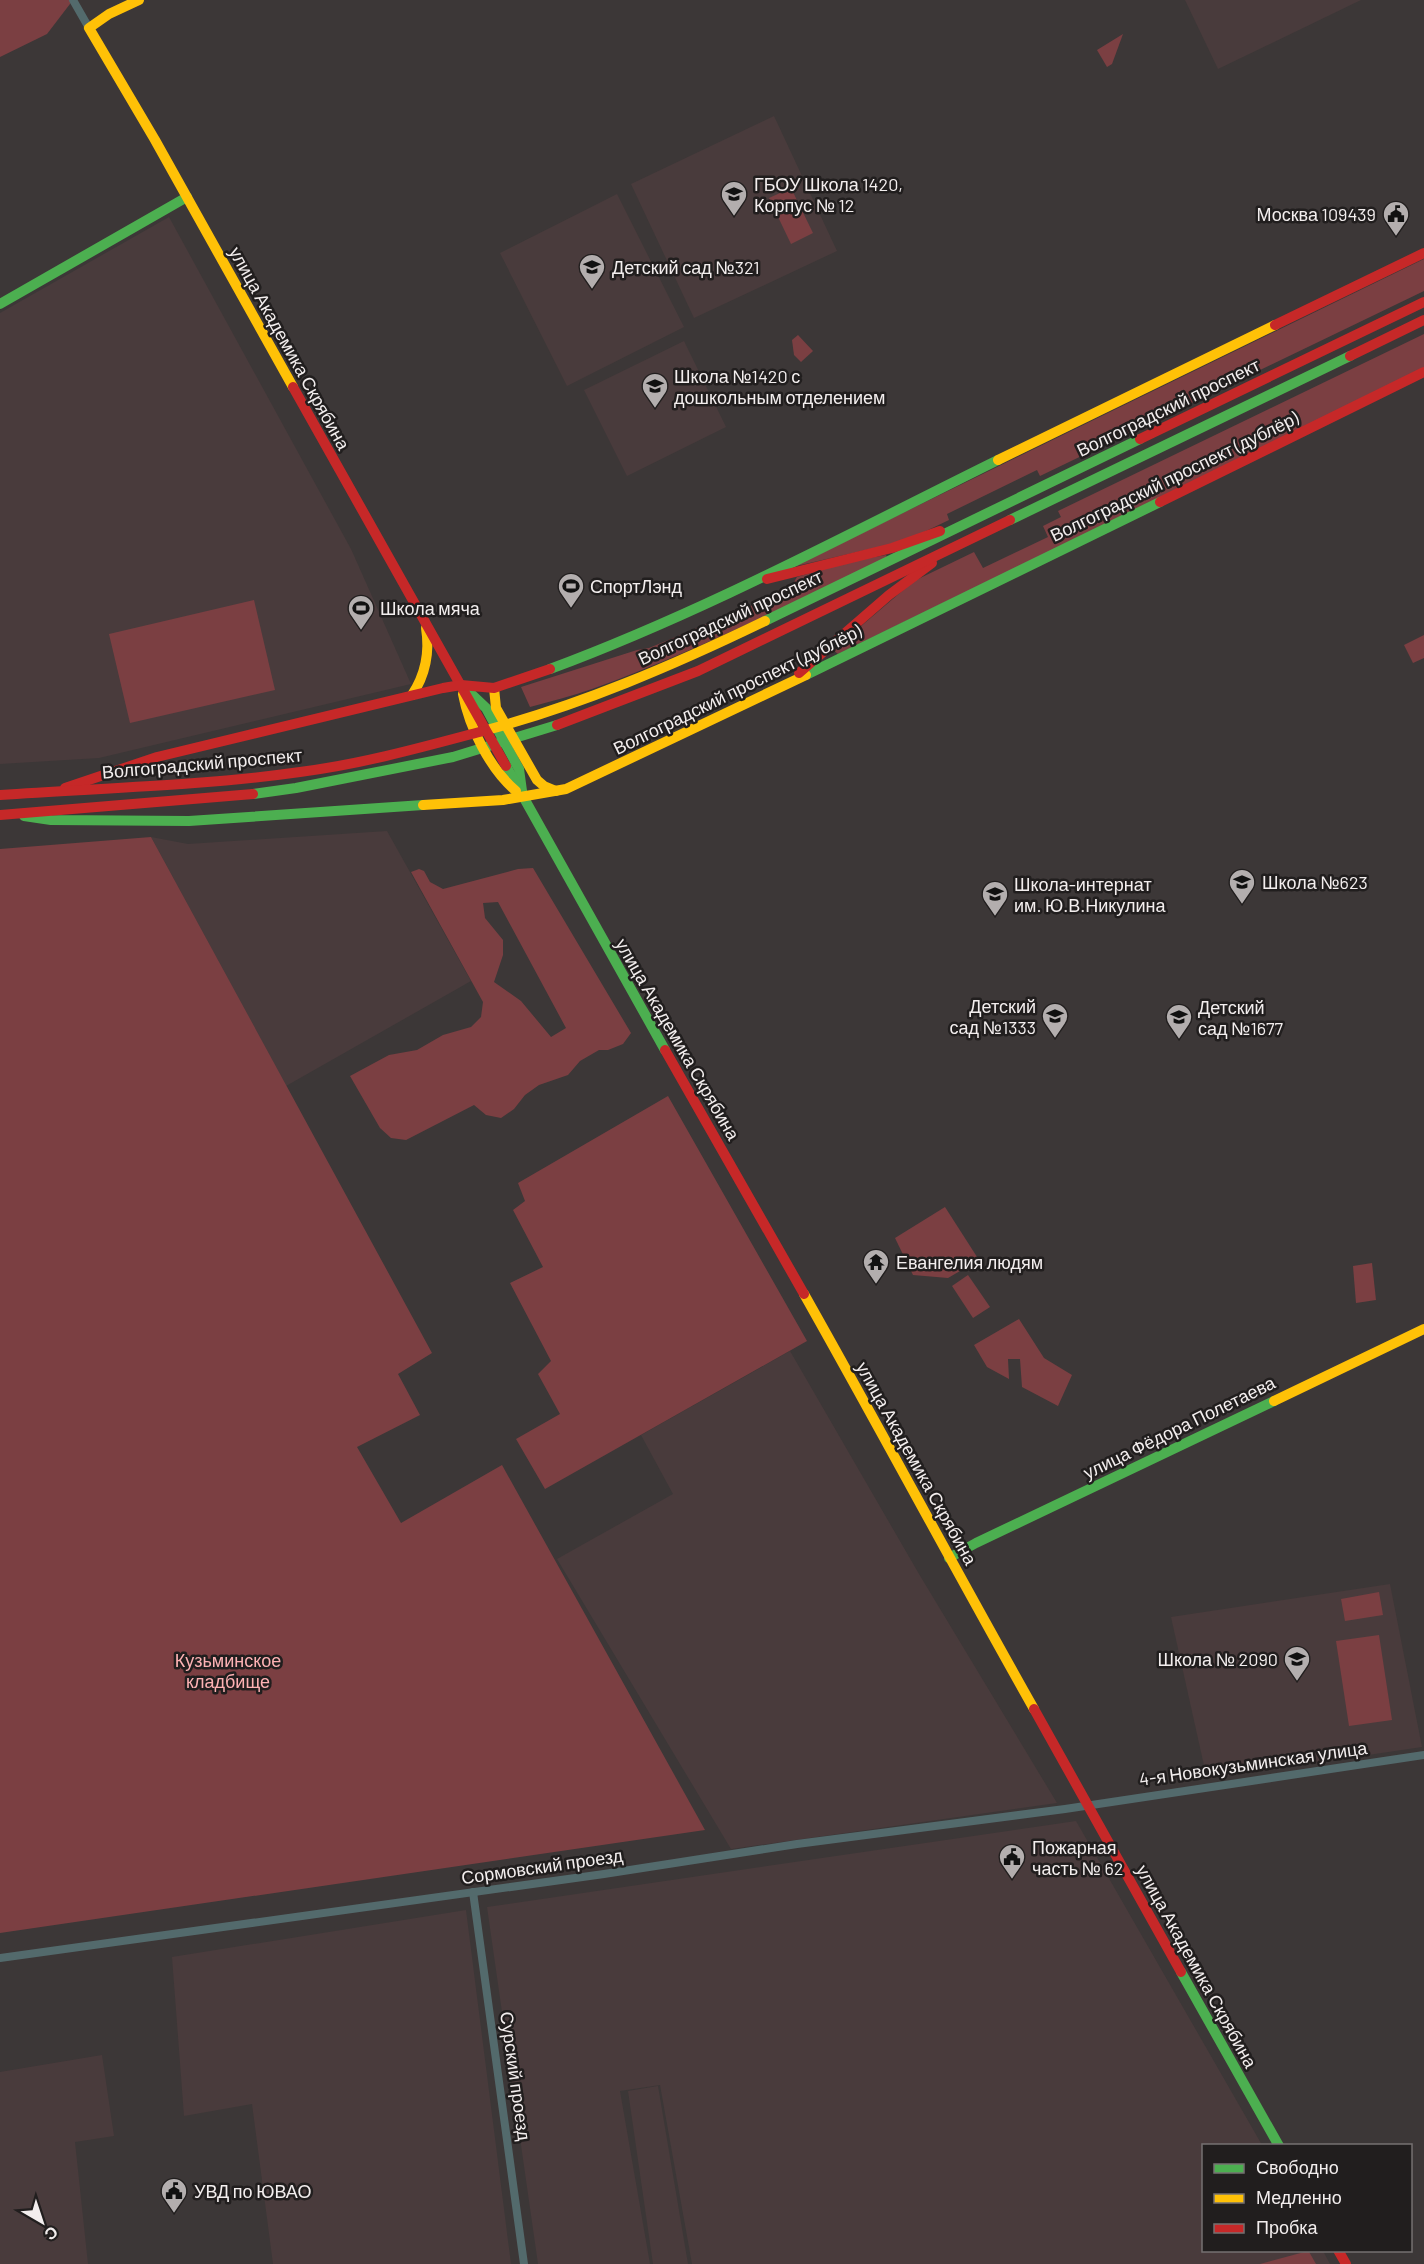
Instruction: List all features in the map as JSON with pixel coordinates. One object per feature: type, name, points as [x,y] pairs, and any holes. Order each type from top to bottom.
[{"type":"main road","points":[[89,28],[109,14],[140,0]]},
{"type":"main road","name":"улица Академика Скрябина","points":[[89,28],[187,197],[461,685],[486,708],[519,768],[523,798]]},
{"type":"main road","points":[[0,304],[187,197]]},
{"type":"main road","points":[[56,791],[157,757],[412,695],[461,685],[494,688],[576,659],[740,588],[1424,253]]},
{"type":"main road","name":"Волгоградский проспект","points":[[0,795],[260,777],[387,756],[535,717],[598,695],[705,651],[1424,302]]},
{"type":"main road","name":"Волгоградский проспект","points":[[5,814],[296,788],[453,757],[596,712],[698,670],[1424,320]]},
{"type":"main road","name":"Волгоградский проспект (дублёр)","points":[[5,814],[51,820],[189,821],[378,810],[523,798],[566,789],[788,684],[1424,372]]},
{"type":"main road","points":[[740,588],[791,572],[892,548],[988,513]]},
{"type":"main road","points":[[788,684],[905,582],[965,542]]},
{"type":"main road","points":[[412,695],[422,678],[427,660],[428,638],[425,622]]},
{"type":"main road","name":"улица Академика Скрябина","points":[[461,685],[466,715],[500,777],[523,798],[888,1442],[949,1558],[1278,2144]]},
{"type":"main road","points":[[494,688],[496,708],[537,780],[556,791]]},
{"type":"main road","name":"улица Фёдора Полетаева","points":[[949,1558],[986,1538],[1424,1329]]},
{"type":"street","points":[[73,0],[89,28]]},
{"type":"street","name":"4-я Новокузьминская улица","points":[[1088,1804],[1424,1755]]},
{"type":"street","name":"Сормовский проезд","points":[[0,1958],[1088,1804]]},
{"type":"street","name":"Сурский проезд","points":[[473,1892],[524,2264]]},
{"type":"shaded area","points":[[1185,0],[1361,0],[1218,69]]},
{"type":"shaded area","name":"ГБОУ Школа 1420, Корпус № 12","points":[[774,116],[837,251],[694,318],[631,184]]},
{"type":"shaded area","name":"Детский сад №321","points":[[617,194],[684,327],[567,386],[500,253]]},
{"type":"shaded area","points":[[169,217],[351,549],[411,684],[99,758],[0,764],[0,313]]},
{"type":"shaded area","name":"Школа №1420 с дошкольным отделением","points":[[684,341],[726,427],[627,476],[584,390]]},
{"type":"shaded area","points":[[387,831],[471,981],[286,1086],[151,837],[188,844]]},
{"type":"shaded area","points":[[790,1351],[919,1574],[1057,1803],[731,1849],[557,1559],[673,1494],[641,1435]]},
{"type":"shaded area","name":"Школа № 2090","points":[[1390,1584],[1422,1747],[1207,1779],[1171,1617]]},
{"type":"shaded area","points":[[1076,1821],[1261,2144],[1202,2144],[1202,2252],[1324,2252],[1330,2264],[692,2264],[660,2085],[620,2091],[650,2264],[538,2264],[487,1907]]},
{"type":"shaded area","points":[[466,1910],[511,2264],[273,2264],[252,2104],[184,2116],[172,1957]]},
{"type":"shaded area","points":[[102,2055],[114,2136],[75,2142],[88,2264],[0,2264],[0,2072]]},
{"type":"shaded area","points":[[658,2086],[688,2264],[653,2264],[628,2091]]},
{"type":"green space","points":[[0,0],[73,0],[47,34],[0,57]]},
{"type":"green space","points":[[1123,34],[1112,64],[1107,67],[1097,50]]},
{"type":"green space","points":[[791,188],[813,233],[791,244],[769,198]]},
{"type":"green space","points":[[1424,259],[1424,291],[1040,476],[1037,470],[947,514],[949,520],[905,541],[792,567]]},
{"type":"green space","points":[[1424,334],[1424,370],[838,654],[833,650],[914,581],[974,552],[983,568],[1048,537],[1043,526],[1061,517],[1058,511]]},
{"type":"green space","points":[[798,335],[813,351],[801,362],[794,355],[792,340]]},
{"type":"green space","points":[[886,555],[887,558],[741,627],[667,660],[592,689],[530,707],[521,687],[649,648],[789,590],[797,577],[847,562]]},
{"type":"green space","points":[[254,600],[275,690],[130,723],[109,634]]},
{"type":"green space","points":[[1424,635],[1424,658],[1413,663],[1404,645]]},
{"type":"green space","name":"Кузьминское кладбище","points":[[151,837],[432,1353],[398,1374],[420,1415],[357,1447],[401,1523],[502,1465],[705,1830],[0,1933],[0,849]]},
{"type":"green space","points":[[533,868],[631,1033],[623,1044],[608,1050],[599,1050],[580,1061],[568,1075],[539,1085],[501,1118],[486,1115],[474,1105],[406,1140],[391,1138],[380,1128],[350,1076],[389,1055],[417,1050],[443,1035],[471,1027],[481,1017],[483,1002],[411,872],[419,869],[424,871],[430,882],[443,889],[518,869]],"holes":[[[498,902],[566,1028],[551,1037],[521,1001],[494,982],[503,955],[503,940],[485,918],[483,903]]]},
{"type":"green space","points":[[668,1096],[807,1341],[545,1489],[516,1439],[560,1414],[538,1374],[551,1361],[510,1283],[543,1267],[513,1210],[525,1201],[518,1183]]},
{"type":"green space","points":[[945,1207],[979,1260],[948,1278],[913,1275],[895,1238]]},
{"type":"green space","points":[[1372,1263],[1376,1300],[1356,1303],[1353,1266]]},
{"type":"green space","points":[[968,1275],[990,1307],[973,1318],[952,1286]]},
{"type":"green space","points":[[1019,1319],[1044,1358],[1072,1375],[1058,1406],[1022,1387],[1020,1359],[1008,1359],[1009,1379],[987,1367],[974,1345]]},
{"type":"green space","points":[[1379,1592],[1383,1615],[1345,1621],[1341,1599]]},
{"type":"green space","points":[[1379,1635],[1392,1720],[1349,1726],[1336,1641]]},
{"type":"green space","points":[[1309,2252],[1316,2264],[1260,2264]]},
{"type":"traffic: fast","points":[[0,304],[187,197]]},
{"type":"traffic: fast","points":[[1010,520],[1350,356]]},
{"type":"traffic: fast","points":[[765,621],[1140,439]]},
{"type":"traffic: fast","points":[[550,669],[664,623],[720,597],[998,460]]},
{"type":"traffic: fast","points":[[806,675],[1160,502]]},
{"type":"traffic: fast","points":[[468,691],[486,708],[519,769],[522,791]]},
{"type":"traffic: fast","points":[[253,794],[296,788],[453,757],[557,725]]},
{"type":"traffic: fast","points":[[506,766],[665,1050]]},
{"type":"traffic: fast","points":[[24,816],[51,820],[189,821],[423,805]]},
{"type":"traffic: fast","points":[[949,1558],[1274,1401]]},
{"type":"traffic: fast","points":[[1181,1972],[1278,2144]]},
{"type":"traffic: slow","points":[[139,0],[109,14],[89,28],[155,140],[293,387]]},
{"type":"traffic: slow","points":[[998,460],[1275,325]]},
{"type":"traffic: slow","points":[[483,731],[520,721],[627,683],[765,621]]},
{"type":"traffic: slow","points":[[412,695],[421,679],[426,663],[426,628]]},
{"type":"traffic: slow","points":[[423,805],[503,800],[566,789],[806,675]]},
{"type":"traffic: slow","points":[[494,688],[496,708],[537,780],[556,791]]},
{"type":"traffic: slow","points":[[463,694],[470,720],[482,747],[498,771],[516,791]]},
{"type":"traffic: slow","points":[[804,1294],[1034,1709]]},
{"type":"traffic: slow","points":[[1274,1401],[1424,1329]]},
{"type":"traffic: jam","points":[[1275,325],[1424,253]]},
{"type":"traffic: jam","points":[[1140,439],[1424,302]]},
{"type":"traffic: jam","points":[[1350,356],[1424,320]]},
{"type":"traffic: jam","points":[[1160,502],[1424,372]]},
{"type":"traffic: jam","points":[[293,387],[506,766]]},
{"type":"traffic: jam","points":[[557,725],[698,671],[1010,520]]},
{"type":"traffic: jam","points":[[767,579],[892,548],[940,531]]},
{"type":"traffic: jam","points":[[799,673],[889,595],[932,563]]},
{"type":"traffic: jam","points":[[65,788],[157,757],[443,688],[461,685],[494,688],[550,669]]},
{"type":"traffic: jam","points":[[0,795],[188,784],[263,777],[369,760],[483,731]]},
{"type":"traffic: jam","points":[[0,815],[253,794]]},
{"type":"traffic: jam","points":[[665,1050],[804,1294]]},
{"type":"traffic: jam","points":[[1034,1709],[1181,1972]]},
{"type":"traffic: jam","points":[[1339,2252],[1346,2264]]},
{"type":"place","name":"ГБОУ Школа 1420, Корпус № 12","points":[[734,217]]},
{"type":"place","name":"Москва 109439","points":[[1396,237]]},
{"type":"place","name":"Детский сад №321","points":[[592,290]]},
{"type":"place","name":"Школа №1420 с дошкольным отделением","points":[[655,409]]},
{"type":"place","name":"СпортЛэнд","points":[[571,609]]},
{"type":"place","name":"Школа мяча","points":[[361,631]]},
{"type":"place","name":"Школа №623","points":[[1242,905]]},
{"type":"place","name":"Школа-интернат им. Ю.В.Никулина","points":[[995,917]]},
{"type":"place","name":"Детский сад №1333","points":[[1055,1039]]},
{"type":"place","name":"Детский сад №1677","points":[[1179,1040]]},
{"type":"place","name":"Евангелия людям","points":[[876,1285]]},
{"type":"place","name":"Школа № 2090","points":[[1297,1682]]},
{"type":"place","name":"Пожарная часть № 62","points":[[1012,1880]]},
{"type":"place","name":"УВД по ЮВАО","points":[[174,2214]]}]
